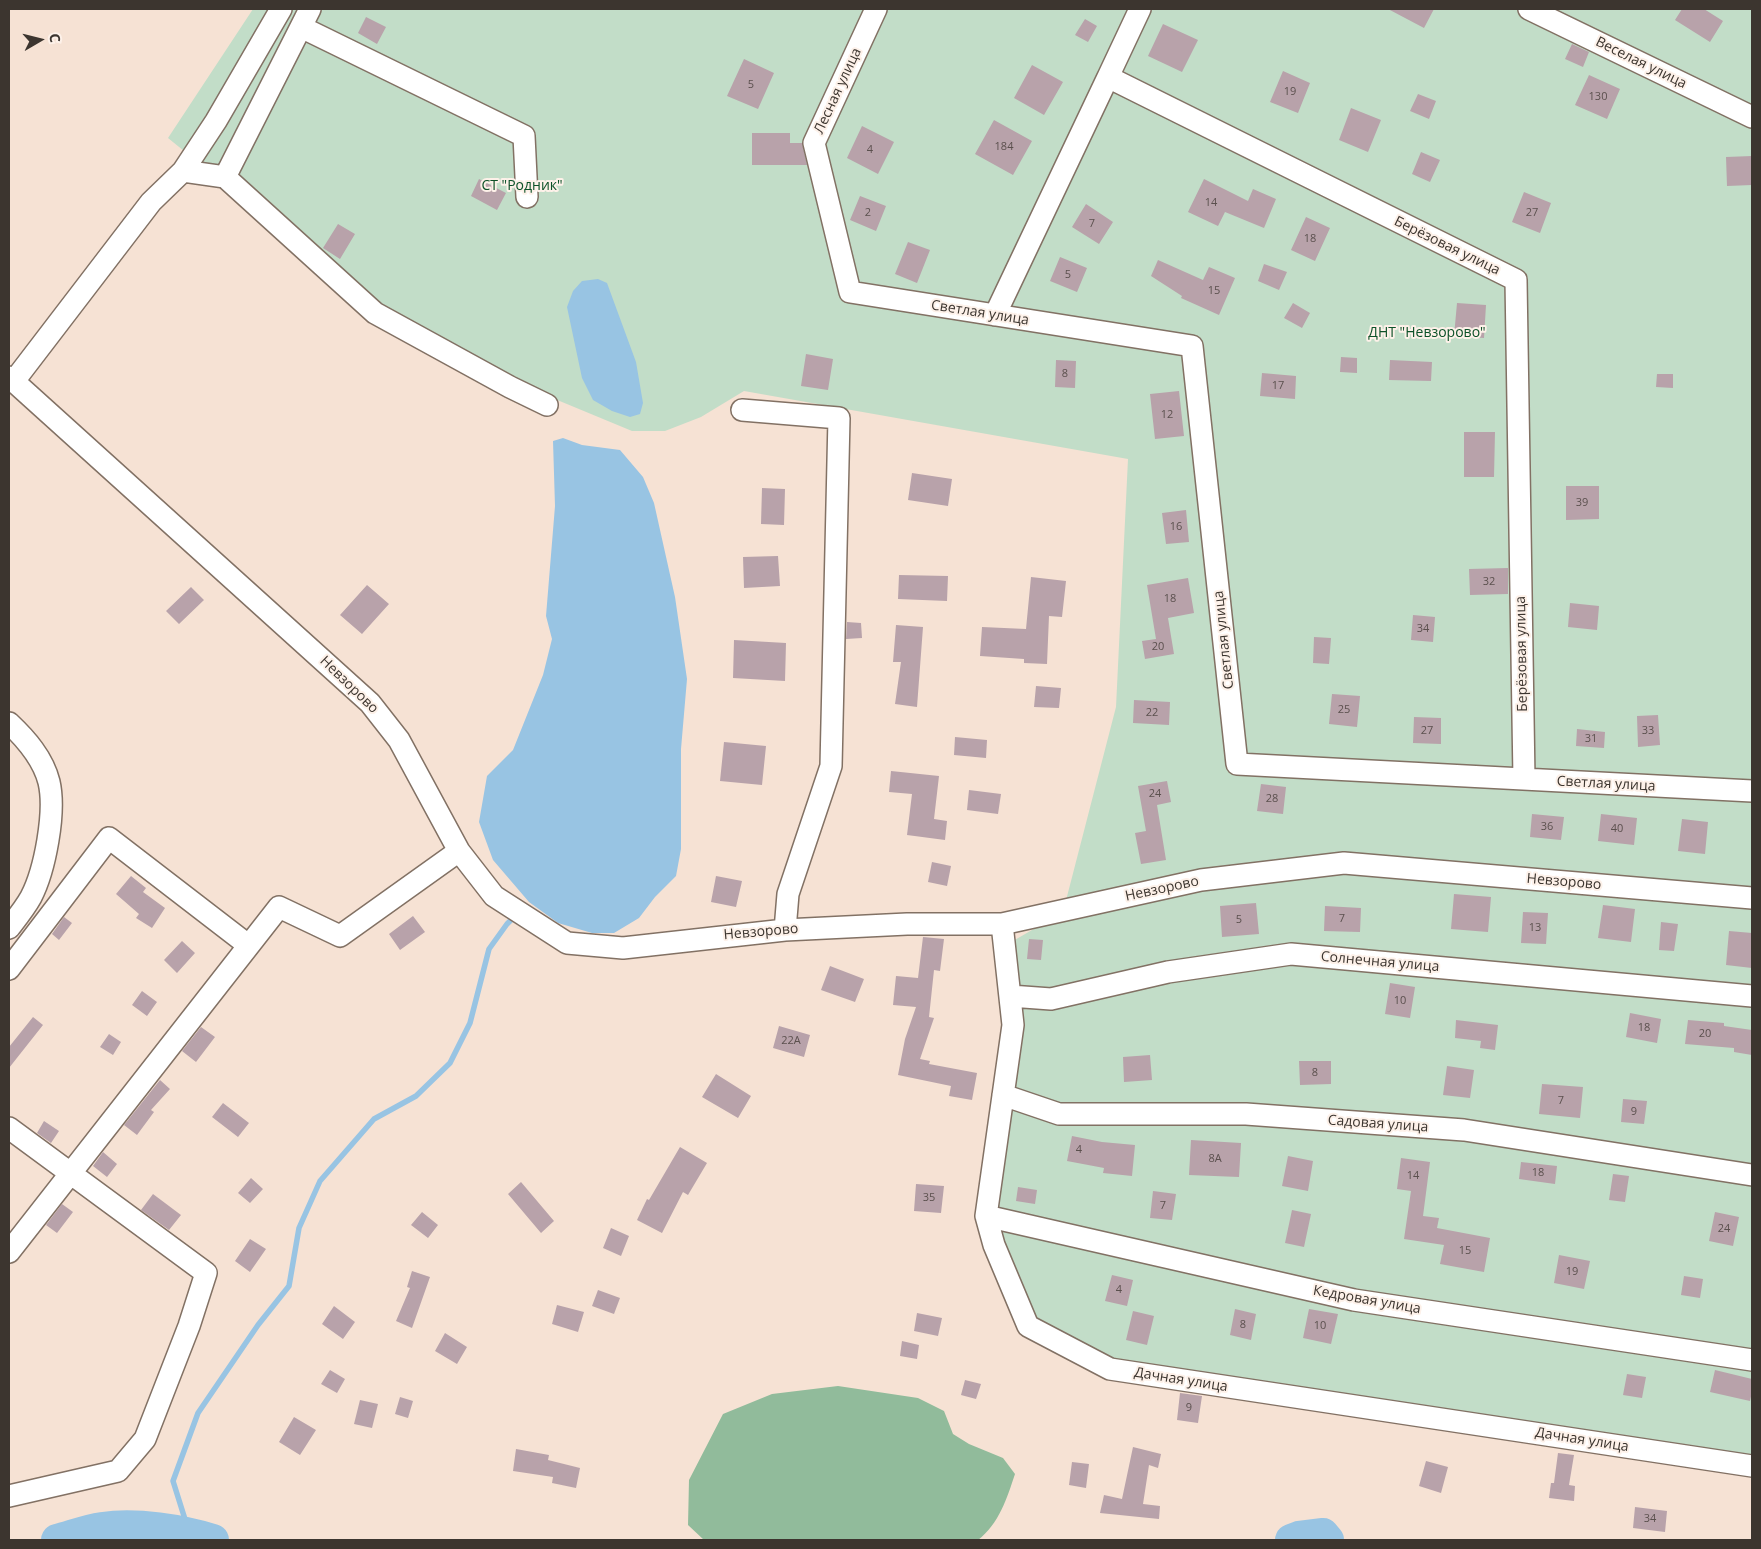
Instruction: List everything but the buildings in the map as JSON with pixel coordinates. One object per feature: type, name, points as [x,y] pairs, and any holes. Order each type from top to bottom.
[{"type":"street","points":[[11,379],[151,202],[183,171],[216,121],[281,9]]},
{"type":"street","name":"Лесная улица","points":[[850,292],[814,144],[876,9]]},
{"type":"street","points":[[995,315],[1140,9]]},
{"type":"street","name":"Веселая улица","points":[[1529,9],[1752,117]]},
{"type":"street","points":[[225,177],[305,18],[524,136],[527,197]]},
{"type":"street","name":"Берёзовая улица","points":[[1108,77],[1516,280],[1524,779]]},
{"type":"street","points":[[183,171],[225,177],[375,313],[547,405]]},
{"type":"street","name":"Светлая улица","points":[[850,292],[1192,346],[1237,764],[1752,791]]},
{"type":"street","name":"Невзорово","points":[[11,379],[370,703],[399,740],[460,851],[494,896],[567,943],[623,948],[785,930],[907,924],[1002,924],[1201,880],[1344,863],[1752,898]]},
{"type":"street","points":[[742,410],[839,418],[832,766],[788,894],[785,930]]},
{"type":"street","points":[[9,723],[25,738],[38,757],[48,781],[52,808],[39,875],[31,898],[9,928]]},
{"type":"street","points":[[9,970],[109,838],[248,946]]},
{"type":"street","points":[[9,1252],[279,907],[340,936],[460,851]]},
{"type":"street","name":"Дачная улица","points":[[1002,924],[1013,1025],[986,1216],[994,1245],[1028,1326],[1110,1369],[1752,1466]]},
{"type":"street","name":"Солнечная улица","points":[[1010,996],[1051,999],[1168,972],[1291,954],[1752,996]]},
{"type":"street","name":"Садовая улица","points":[[1004,1095],[1059,1114],[1246,1114],[1464,1130],[1752,1176]]},
{"type":"street","points":[[9,1128],[206,1273],[189,1326],[145,1439],[118,1471],[9,1496]]},
{"type":"street","name":"Кедровая улица","points":[[986,1216],[1354,1300],[1752,1360]]},
{"type":"green space","points":[[253,9],[1752,9],[1752,1474],[1121,1374],[1018,1312],[986,1245],[981,1173],[1016,1042],[1013,941],[1063,912],[1116,707],[1128,459],[744,391],[701,417],[665,431],[632,431],[509,380],[375,306],[168,138]]},
{"type":"green space","points":[[838,1386],[918,1398],[944,1411],[953,1434],[969,1444],[1003,1458],[1015,1474],[997,1518],[985,1534],[978,1540],[704,1540],[688,1525],[689,1480],[723,1414],[772,1394]]},
{"type":"water","points":[[598,279],[607,283],[636,362],[643,403],[640,414],[630,417],[612,411],[593,400],[582,378],[567,307],[573,291],[582,281]]},
{"type":"water","points":[[563,438],[582,445],[620,450],[643,477],[654,503],[675,597],[687,679],[681,749],[681,849],[676,876],[655,897],[639,918],[614,933],[592,933],[558,923],[529,902],[493,860],[479,822],[487,776],[513,750],[543,675],[552,639],[546,616],[555,506],[553,441]]},
{"type":"waterway","points":[[189,1532],[173,1481],[198,1413],[258,1325],[289,1286],[299,1228],[320,1181],[374,1119],[416,1096],[450,1063],[470,1023],[489,949],[515,916]]},
{"type":"waterway","points":[[57,1540],[96,1529],[130,1526],[173,1530],[213,1540]]},
{"type":"waterway","points":[[1291,1540],[1323,1534],[1328,1540]]},
{"type":"park label","name":"СТ \"Родник\"","points":[[522,186]]},
{"type":"park label","name":"ДНТ \"Невзорово\"","points":[[1427,333]]}]
